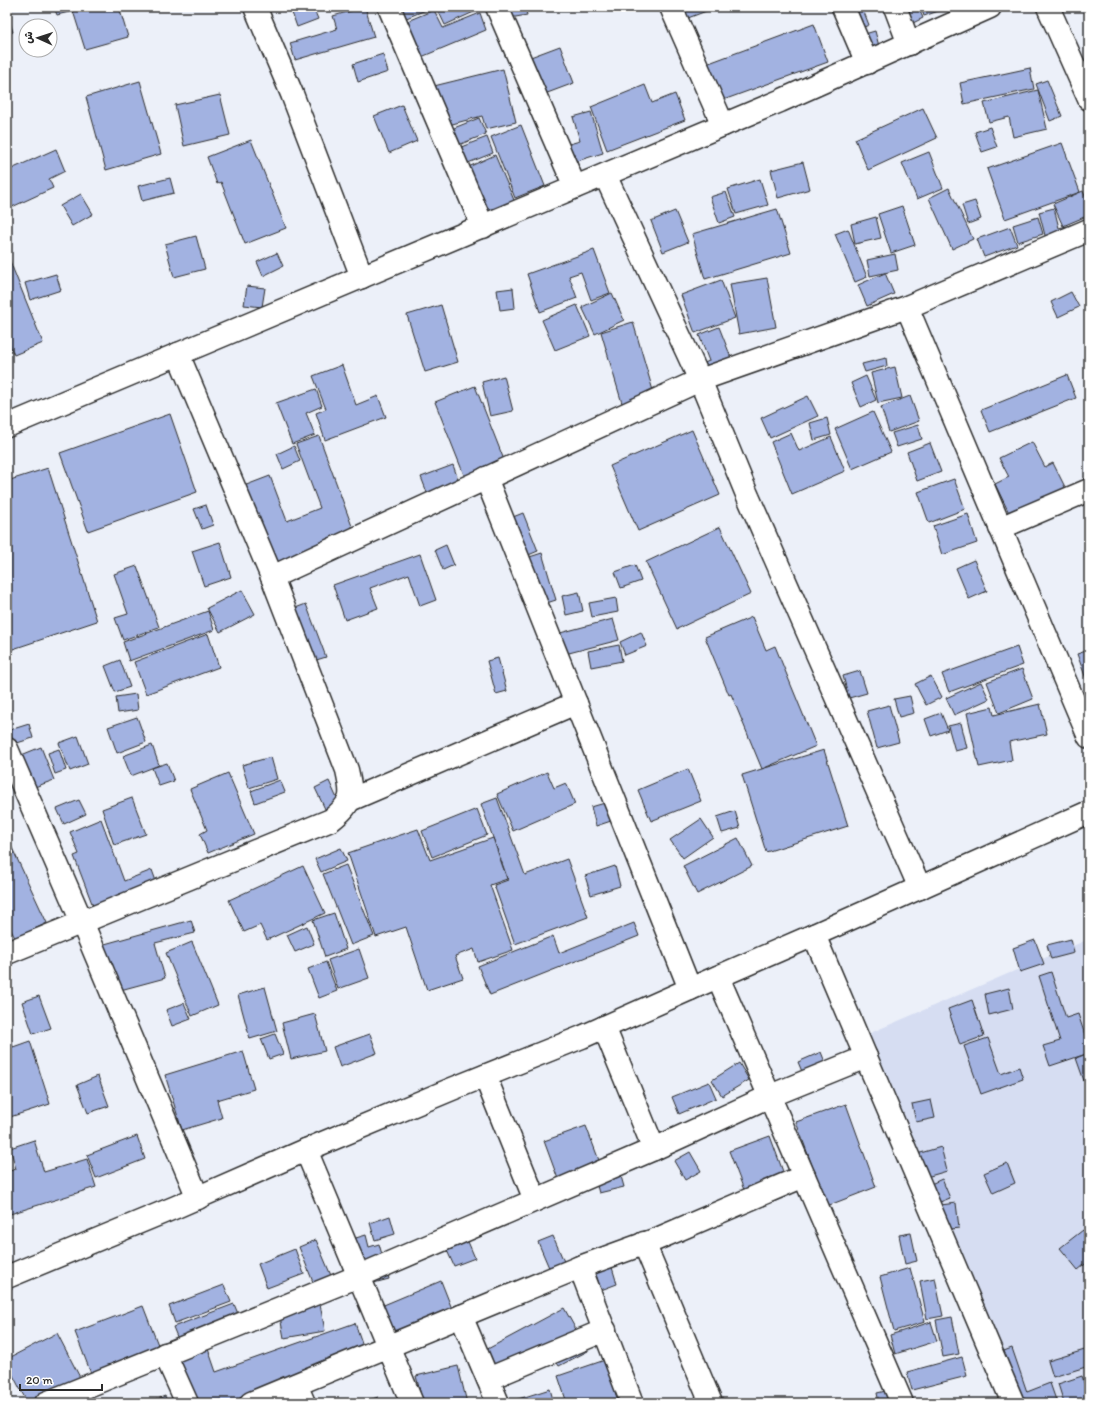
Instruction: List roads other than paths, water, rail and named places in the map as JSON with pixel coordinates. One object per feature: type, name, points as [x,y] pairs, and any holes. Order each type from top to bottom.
[{"type":"street","points":[[255,7],[292,94],[362,277]]},
{"type":"street","points":[[389,7],[483,227]]},
{"type":"street","points":[[497,7],[575,187]]},
{"type":"street","points":[[671,7],[723,125]]},
{"type":"street","points":[[843,7],[867,63]]},
{"type":"street","points":[[895,7],[909,44]]},
{"type":"street","points":[[7,426],[723,125],[867,63],[990,7]]},
{"type":"street","points":[[1048,7],[1089,99]]},
{"type":"street","points":[[605,175],[700,380],[746,492],[920,888]]},
{"type":"street","points":[[272,577],[700,380],[907,307],[1089,230]]},
{"type":"street","points":[[907,307],[1089,737]]},
{"type":"street","points":[[178,354],[272,577],[347,770],[350,785],[350,800]]},
{"type":"street","points":[[486,478],[690,989]]},
{"type":"street","points":[[1000,528],[1089,490]]},
{"type":"street","points":[[7,953],[331,820],[341,812],[350,800],[576,703]]},
{"type":"street","points":[[7,749],[82,922],[198,1198]]},
{"type":"street","points":[[7,1277],[198,1198],[306,1150],[582,1037],[1089,812]]},
{"type":"street","points":[[814,935],[1010,1402]]},
{"type":"street","points":[[718,977],[902,1403]]},
{"type":"street","points":[[604,1027],[654,1149]]},
{"type":"street","points":[[46,1403],[72,1398],[165,1354],[358,1276],[654,1149],[770,1096],[866,1057]]},
{"type":"street","points":[[485,1076],[535,1200]]},
{"type":"street","points":[[306,1150],[412,1403]]},
{"type":"street","points":[[252,1403],[300,1394],[388,1347],[804,1176]]},
{"type":"street","points":[[644,1243],[711,1403]]},
{"type":"street","points":[[580,1267],[632,1403]]},
{"type":"street","points":[[461,1316],[498,1403]]},
{"type":"street","points":[[488,1379],[605,1330]]},
{"type":"street","points":[[165,1354],[187,1403]]}]
